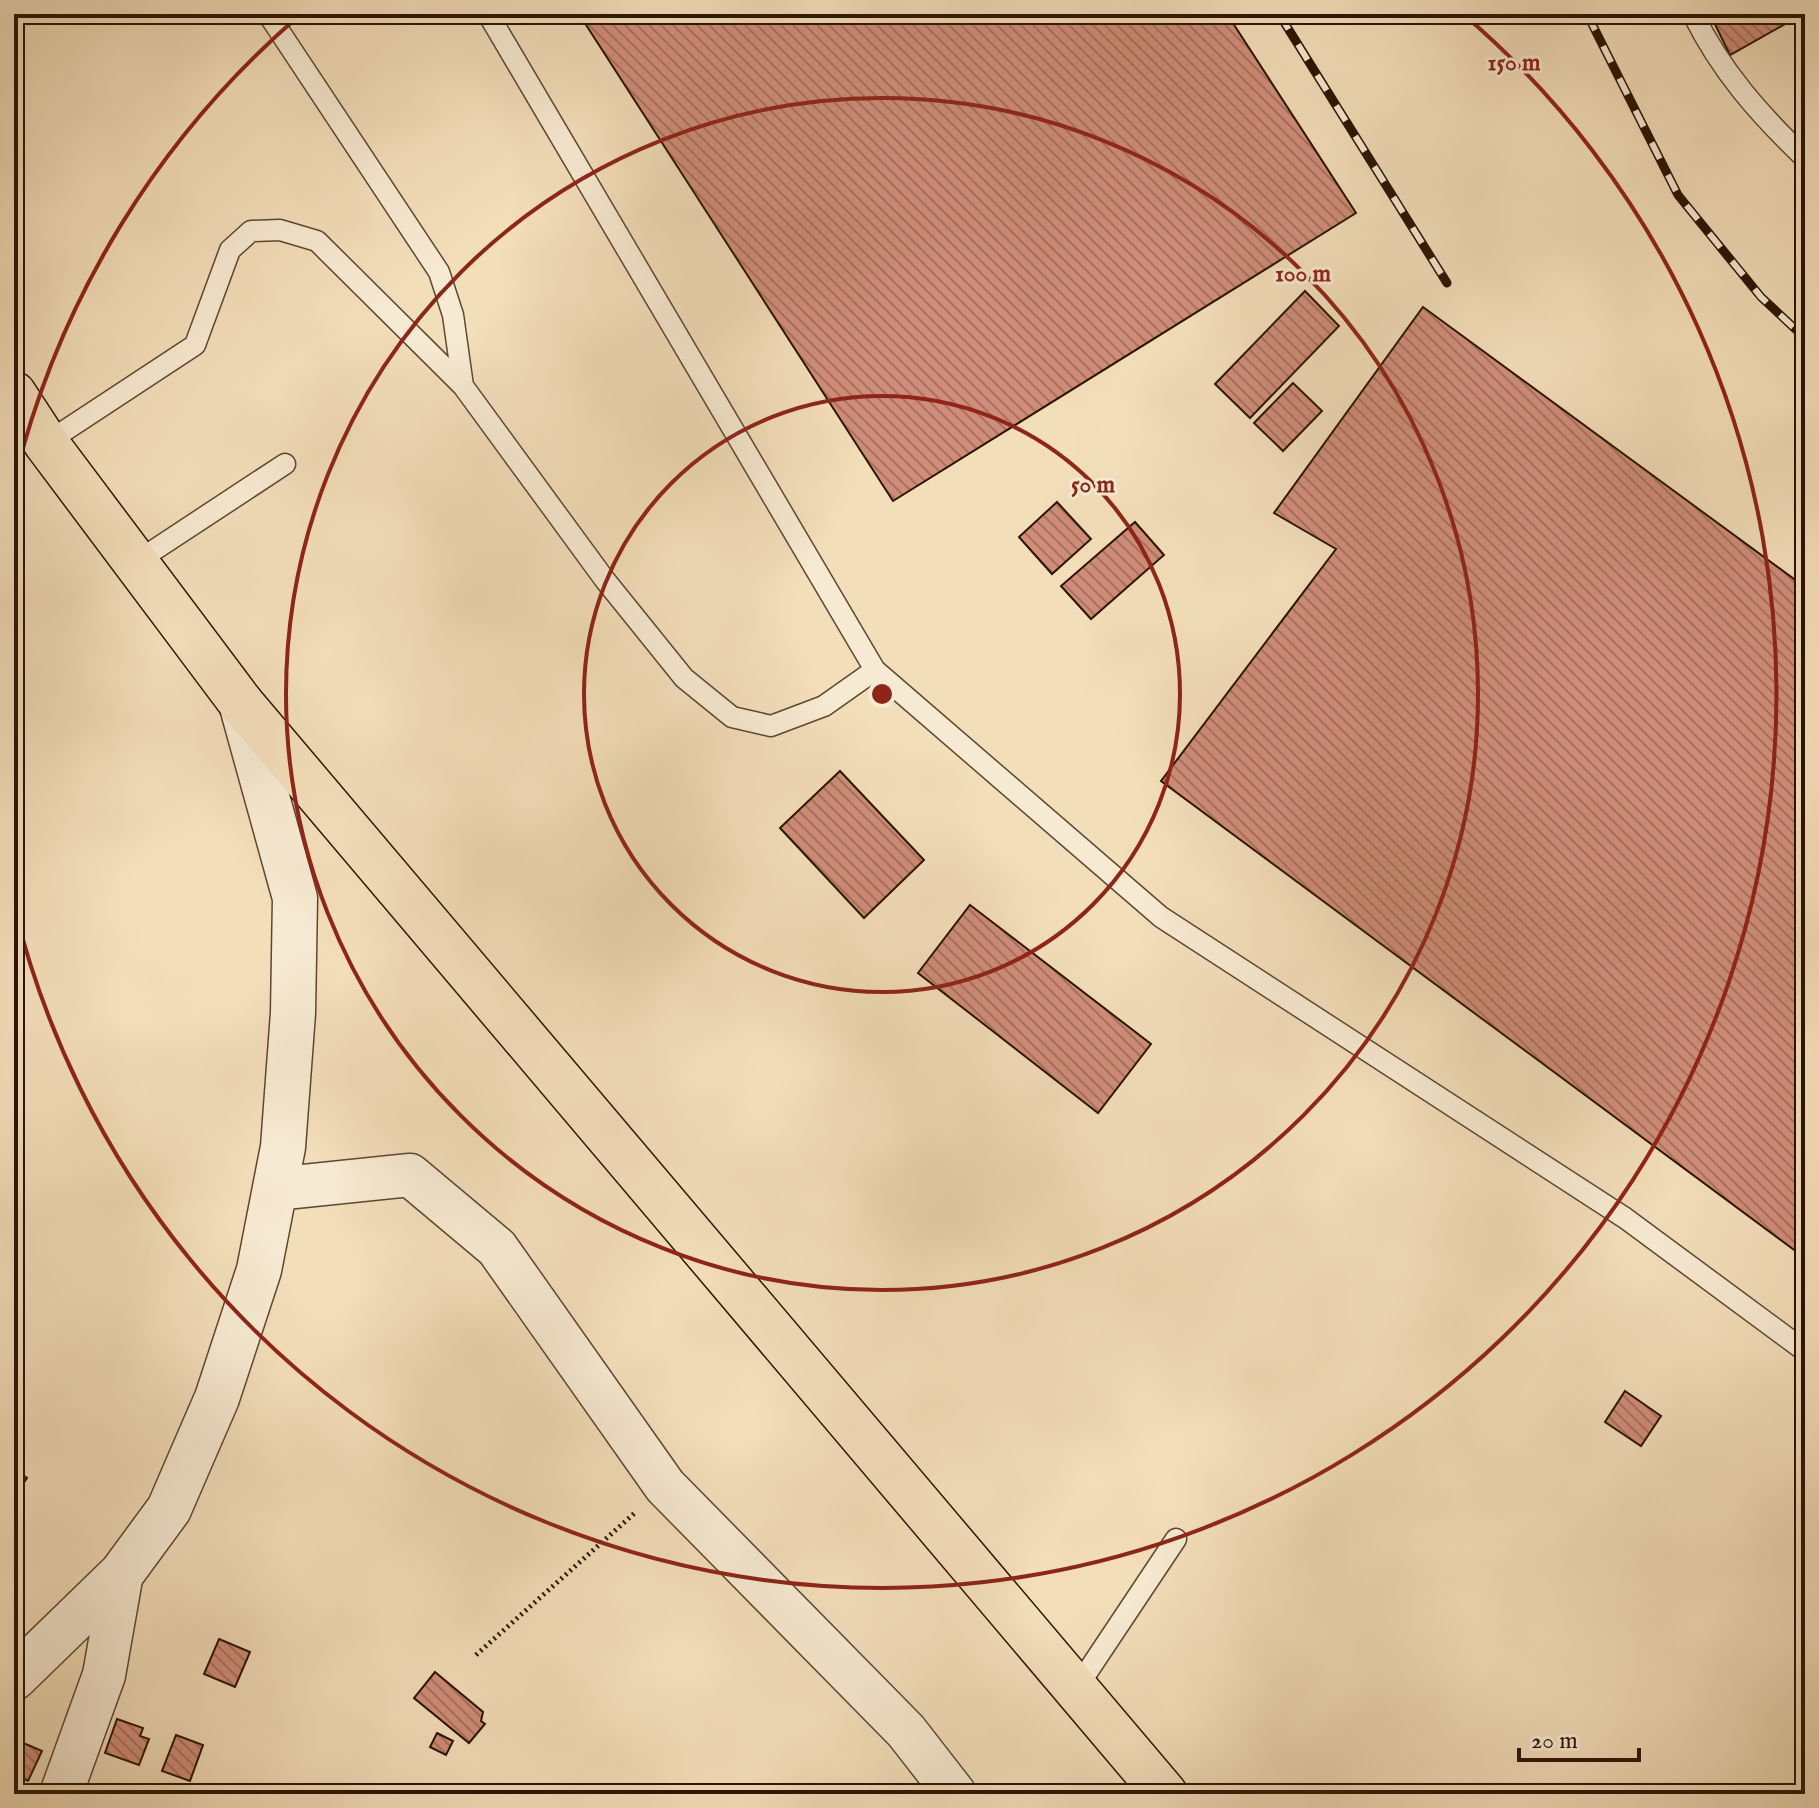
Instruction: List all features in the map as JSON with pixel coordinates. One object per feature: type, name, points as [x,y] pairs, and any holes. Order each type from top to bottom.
[{"type":"highway","points":[[14,394],[46,443],[241,703],[1165,1794]]},
{"type":"street","points":[[14,1678],[122,1573],[169,1509],[217,1398],[259,1270],[283,1147],[291,1043],[295,898],[241,703]]},
{"type":"street","points":[[275,1189],[410,1175],[497,1248],[665,1486],[906,1731],[955,1794]]},
{"type":"street","points":[[61,1794],[104,1675],[122,1573]]},
{"type":"lane","points":[[268,14],[439,272],[453,315],[463,386]]},
{"type":"lane","points":[[488,14],[875,670],[1161,917],[1625,1218],[1805,1351]]},
{"type":"lane","points":[[1693,14],[1709,47],[1761,116],[1805,158]]},
{"type":"lane","points":[[46,443],[195,345],[230,250],[251,231],[280,230],[317,241],[463,386],[605,580],[684,678],[732,717],[771,726],[824,706],[875,670]]},
{"type":"lane","points":[[136,562],[285,464]]},
{"type":"lane","points":[[1076,1689],[1176,1539]]},
{"type":"path","points":[[476,1655],[665,1486]]},
{"type":"building","points":[[579,14],[1227,14],[1356,213],[893,501]]},
{"type":"building","points":[[1710,14],[1803,14],[1730,55]]},
{"type":"building","points":[[1305,291],[1339,326],[1250,418],[1215,384]]},
{"type":"building","points":[[1423,307],[1805,587],[1805,1258],[1161,781],[1336,549],[1274,513]]},
{"type":"building","points":[[1293,383],[1322,411],[1283,451],[1254,423]]},
{"type":"building","points":[[1057,502],[1091,539],[1052,574],[1019,537]]},
{"type":"building","points":[[1135,522],[1164,555],[1091,619],[1061,586]]},
{"type":"building","points":[[840,771],[924,860],[864,918],[780,828]]},
{"type":"building","points":[[970,905],[1151,1044],[1098,1113],[918,973]]},
{"type":"building","points":[[1625,1391],[1661,1416],[1641,1446],[1605,1422]]},
{"type":"building","points":[[14,1469],[27,1478],[14,1497]]},
{"type":"building","points":[[219,1639],[250,1652],[235,1687],[204,1674]]},
{"type":"building","points":[[435,1672],[483,1712],[481,1721],[485,1724],[469,1743],[414,1698]]},
{"type":"building","points":[[117,1719],[143,1728],[140,1736],[149,1739],[139,1765],[105,1753]]},
{"type":"building","points":[[437,1733],[453,1741],[446,1755],[430,1747]]},
{"type":"building","points":[[176,1735],[203,1745],[190,1781],[162,1771]]},
{"type":"building","points":[[14,1739],[42,1751],[28,1781],[14,1774]]},
{"type":"railway","points":[[1279,14],[1447,283]]},
{"type":"railway","points":[[1587,14],[1678,195],[1761,297],[1805,338]]}]
